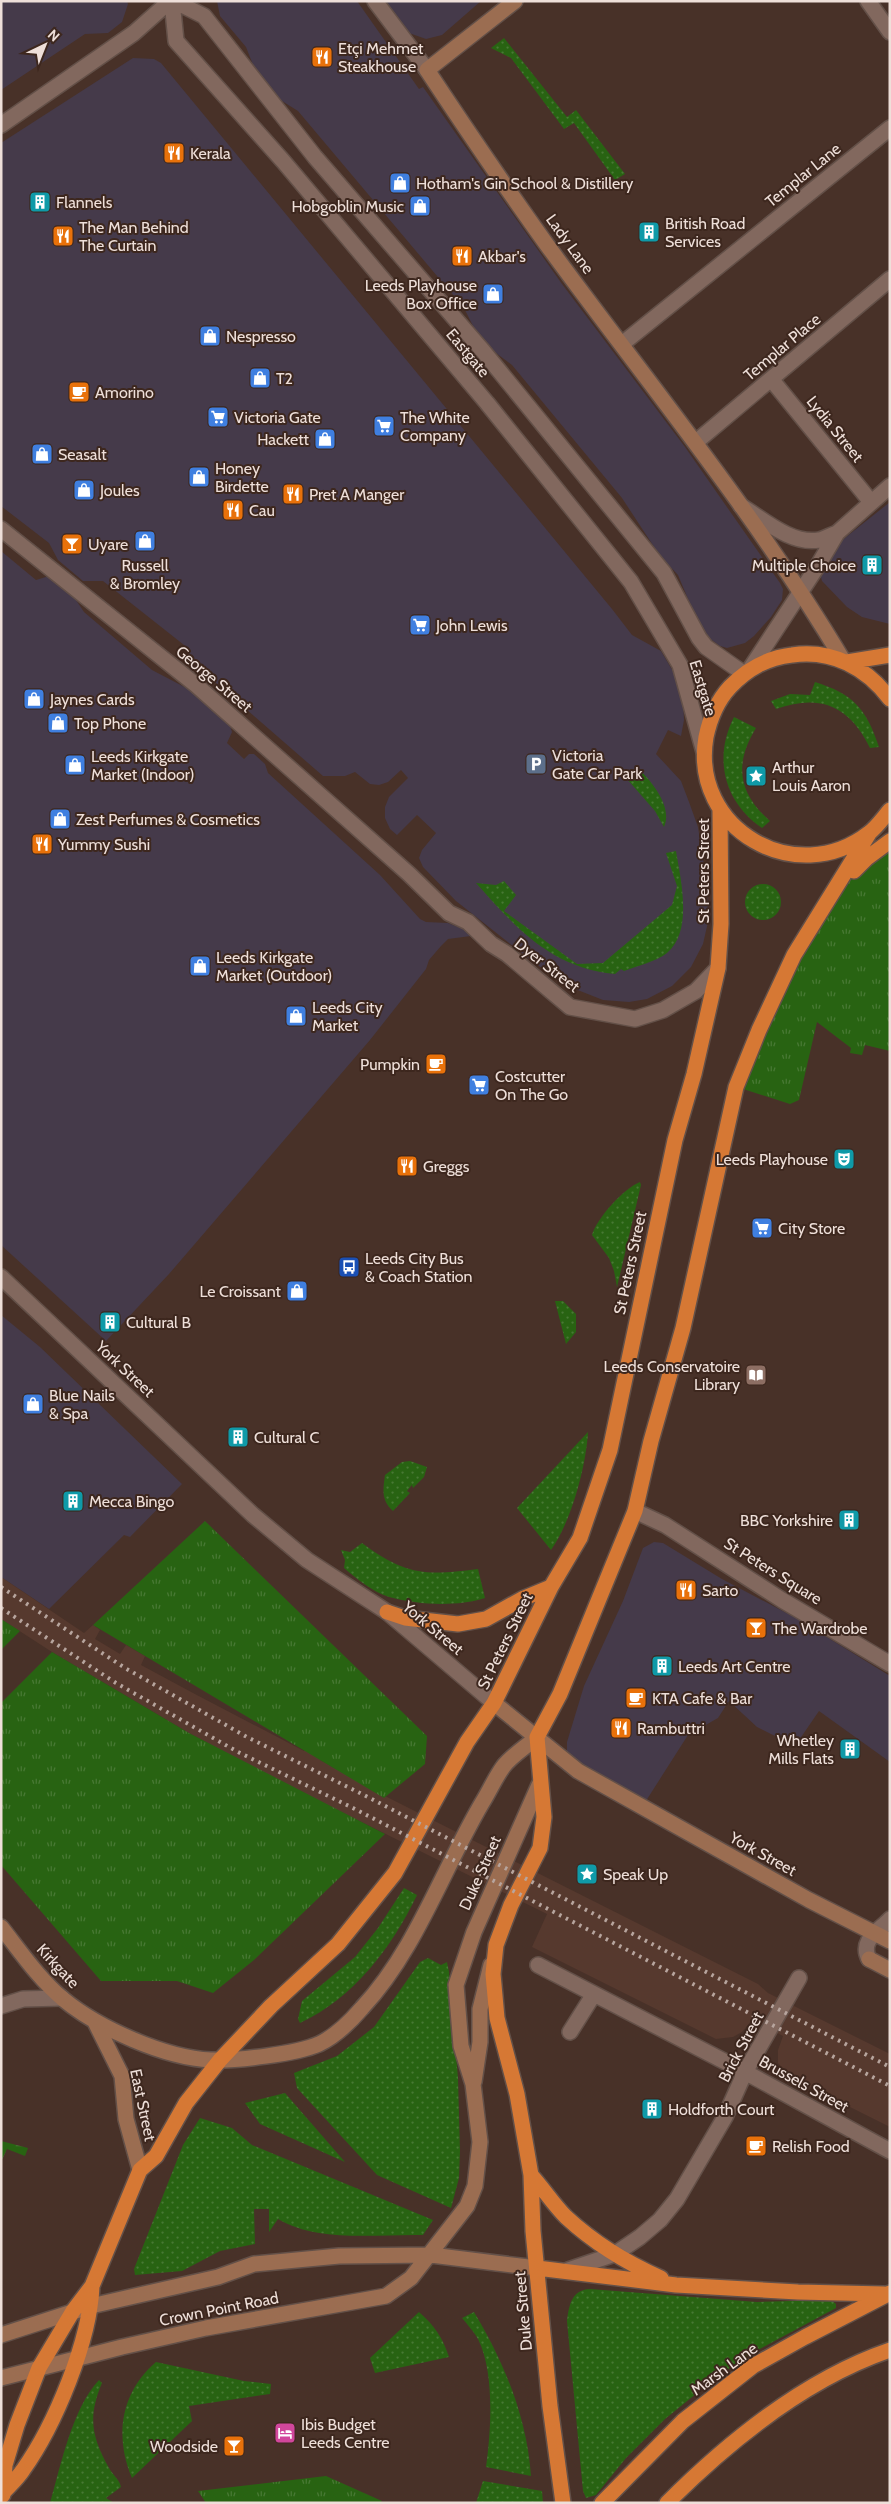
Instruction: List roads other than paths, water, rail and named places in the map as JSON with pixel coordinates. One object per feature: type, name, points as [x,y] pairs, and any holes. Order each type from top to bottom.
[{"type":"highway","name":"Eastgate","points":[[890,700],[878,684],[845,661],[826,655],[806,653],[776,657],[747,671],[722,695],[709,722],[704,752],[709,786],[720,810],[741,832],[766,848],[793,855],[820,855],[847,847],[870,832],[890,810]]},
{"type":"highway","points":[[845,661],[890,655]]},
{"type":"highway","name":"St Peters Street","points":[[494,1703],[551,1587],[580,1538],[610,1450],[675,1140],[694,1074],[718,968],[721,924],[720,810]]},
{"type":"highway","points":[[536,1737],[560,1694],[635,1511],[651,1441],[683,1328],[736,1087],[759,1030],[794,955],[870,832]]},
{"type":"highway","points":[[831,896],[866,858],[890,841]]},
{"type":"highway","points":[[387,1612],[405,1618],[458,1624],[486,1619],[522,1599],[551,1587]]},
{"type":"highway","points":[[220,2060],[271,2006],[338,1944],[389,1880],[467,1742],[494,1703]]},
{"type":"highway","name":"Duke Street","points":[[536,1737],[539,1785],[544,1817],[540,1848],[511,1906],[496,1945],[493,1974],[497,2018],[517,2094],[531,2174],[537,2268],[550,2406],[563,2503]]},
{"type":"highway","name":"East Street","points":[[2,2496],[23,2470],[58,2410],[91,2306],[92,2286],[140,2170],[156,2156],[186,2103],[220,2060]]},
{"type":"highway","points":[[531,2174],[565,2216],[615,2254],[676,2285]]},
{"type":"highway","points":[[537,2268],[568,2270],[676,2285],[798,2292],[888,2294]]},
{"type":"highway","points":[[2,2496],[5,2465],[16,2425],[40,2368],[73,2311],[92,2286]]},
{"type":"highway","name":"Marsh Lane","points":[[602,2503],[683,2421],[753,2366],[888,2294]]},
{"type":"highway","points":[[667,2503],[708,2461],[817,2384],[886,2354]]},
{"type":"street","points":[[1,125],[134,33],[172,1]]},
{"type":"street","name":"Eastgate","points":[[172,1],[204,16],[315,157],[483,352],[664,573],[698,638],[706,647],[747,671]]},
{"type":"street","name":"Eastgate","points":[[172,1],[176,41],[283,161],[487,402],[631,582],[680,666],[704,752]]},
{"type":"street","name":"Lady Lane","points":[[375,1],[427,70],[547,244],[696,442],[845,661]]},
{"type":"street","points":[[427,70],[515,1]]},
{"type":"street","points":[[868,1],[890,32]]},
{"type":"street","name":"Templar Lane","points":[[622,344],[890,128]]},
{"type":"street","name":"Templar Place","points":[[696,442],[890,279]]},
{"type":"street","name":"Lydia Street","points":[[771,379],[872,502]]},
{"type":"street","points":[[747,671],[836,533],[890,486]]},
{"type":"street","name":"Lady Lane","points":[[740,505],[790,536],[803,540],[819,540],[836,533]]},
{"type":"street","name":"George Street","points":[[1,529],[196,685],[398,865]]},
{"type":"street","name":"Dyer Street","points":[[398,865],[449,913],[468,922],[491,944],[507,954],[570,1007],[635,1019],[663,1010],[696,991],[718,968]]},
{"type":"street","name":"York Street","points":[[1,1277],[253,1515],[307,1560],[387,1612],[494,1703],[578,1770],[890,1942]]},
{"type":"street","name":"St Peters Square","points":[[635,1511],[665,1525],[782,1600],[890,1664]]},
{"type":"street","points":[[95,2022],[165,2052],[192,2059],[220,2060],[280,2053],[318,2044],[346,2026],[382,1987],[401,1957],[472,1821],[504,1766],[536,1737]]},
{"type":"street","name":"Duke Street","points":[[430,2256],[467,2206],[475,2186],[480,2142],[473,2084],[461,2046],[456,1985],[474,1932],[539,1785]]},
{"type":"street","points":[[890,1919],[873,1933],[866,1946],[866,1953],[869,1959],[890,1970]]},
{"type":"street","name":"Kirkgate","points":[[1,1927],[30,1964],[62,1998],[95,2022]]},
{"type":"street","points":[[473,2084],[480,2042],[480,2008],[496,1945]]},
{"type":"street","name":"Brussels Street","points":[[538,1965],[745,2072],[890,2151]]},
{"type":"street","name":"Brick Street","points":[[568,2270],[615,2254],[640,2237],[660,2220],[676,2199],[725,2117],[745,2072],[799,1978]]},
{"type":"street","points":[[570,2032],[594,1994]]},
{"type":"street","points":[[1,2006],[23,1999],[62,1998]]},
{"type":"street","name":"East Street","points":[[95,2022],[122,2076],[126,2119],[140,2170]]},
{"type":"street","name":"Crown Point Road","points":[[1,2335],[73,2311],[218,2277],[254,2264],[339,2256],[430,2256],[537,2268]]},
{"type":"street","name":"Crown Point Road","points":[[1,2378],[206,2328],[386,2296],[411,2278],[430,2256]]},
{"type":"railway","points":[[1,1587],[125,1668],[247,1737],[362,1794],[890,2067]]},
{"type":"railway","points":[[1,1608],[116,1683],[238,1752],[355,1809],[890,2086]]},
{"type":"place","name":"Etçi Mehmet Steakhouse","points":[[322,57]]},
{"type":"place","name":"Kerala","points":[[174,153]]},
{"type":"place","name":"Hotham's Gin School & Distillery","points":[[400,183]]},
{"type":"place","name":"Flannels","points":[[40,202]]},
{"type":"place","name":"Hobgoblin Music","points":[[420,206]]},
{"type":"place","name":"British Road Services","points":[[649,232]]},
{"type":"place","name":"The Man Behind The Curtain","points":[[63,236]]},
{"type":"place","name":"Akbar's","points":[[462,256]]},
{"type":"place","name":"Leeds Playhouse Box Office","points":[[493,294]]},
{"type":"place","name":"Nespresso","points":[[210,336]]},
{"type":"place","name":"T2","points":[[260,378]]},
{"type":"place","name":"Amorino","points":[[79,392]]},
{"type":"place","name":"Victoria Gate","points":[[218,417]]},
{"type":"place","name":"The White Company","points":[[384,426]]},
{"type":"place","name":"Hackett","points":[[325,439]]},
{"type":"place","name":"Seasalt","points":[[42,454]]},
{"type":"place","name":"Honey Birdette","points":[[199,477]]},
{"type":"place","name":"Joules","points":[[84,490]]},
{"type":"place","name":"Pret A Manger","points":[[293,494]]},
{"type":"place","name":"Cau","points":[[233,510]]},
{"type":"place","name":"Russell & Bromley","points":[[145,541]]},
{"type":"place","name":"Uyare","points":[[72,544]]},
{"type":"place","name":"Multiple Choice","points":[[872,565]]},
{"type":"place","name":"John Lewis","points":[[420,625]]},
{"type":"place","name":"Jaynes Cards","points":[[34,699]]},
{"type":"place","name":"Top Phone","points":[[58,723]]},
{"type":"place","name":"Victoria Gate Car Park","points":[[536,764]]},
{"type":"place","name":"Leeds Kirkgate Market (Indoor)","points":[[75,765]]},
{"type":"place","name":"Arthur Louis Aaron","points":[[756,776]]},
{"type":"place","name":"Zest Perfumes & Cosmetics","points":[[60,819]]},
{"type":"place","name":"Yummy Sushi","points":[[42,844]]},
{"type":"place","name":"Leeds Kirkgate Market (Outdoor)","points":[[200,966]]},
{"type":"place","name":"Leeds City Market","points":[[296,1016]]},
{"type":"place","name":"Pumpkin","points":[[436,1064]]},
{"type":"place","name":"Costcutter On The Go","points":[[479,1085]]},
{"type":"place","name":"Leeds Playhouse","points":[[844,1159]]},
{"type":"place","name":"Greggs","points":[[407,1166]]},
{"type":"place","name":"City Store","points":[[762,1228]]},
{"type":"place","name":"Leeds City Bus & Coach Station","points":[[349,1267]]},
{"type":"place","name":"Le Croissant","points":[[297,1291]]},
{"type":"place","name":"Cultural B","points":[[110,1322]]},
{"type":"place","name":"Leeds Conservatoire Library","points":[[756,1375]]},
{"type":"place","name":"Blue Nails & Spa","points":[[33,1404]]},
{"type":"place","name":"Cultural C","points":[[238,1437]]},
{"type":"place","name":"Mecca Bingo","points":[[73,1501]]},
{"type":"place","name":"BBC Yorkshire","points":[[849,1520]]},
{"type":"place","name":"Sarto","points":[[686,1590]]},
{"type":"place","name":"The Wardrobe","points":[[756,1628]]},
{"type":"place","name":"Leeds Art Centre","points":[[662,1666]]},
{"type":"place","name":"KTA Cafe & Bar","points":[[636,1698]]},
{"type":"place","name":"Rambuttri","points":[[621,1728]]},
{"type":"place","name":"Whetley Mills Flats","points":[[850,1749]]},
{"type":"place","name":"Speak Up","points":[[587,1874]]},
{"type":"place","name":"Holdforth Court","points":[[652,2109]]},
{"type":"place","name":"Relish Food","points":[[756,2146]]},
{"type":"place","name":"Ibis Budget Leeds Centre","points":[[285,2433]]},
{"type":"place","name":"Woodside","points":[[234,2446]]}]
